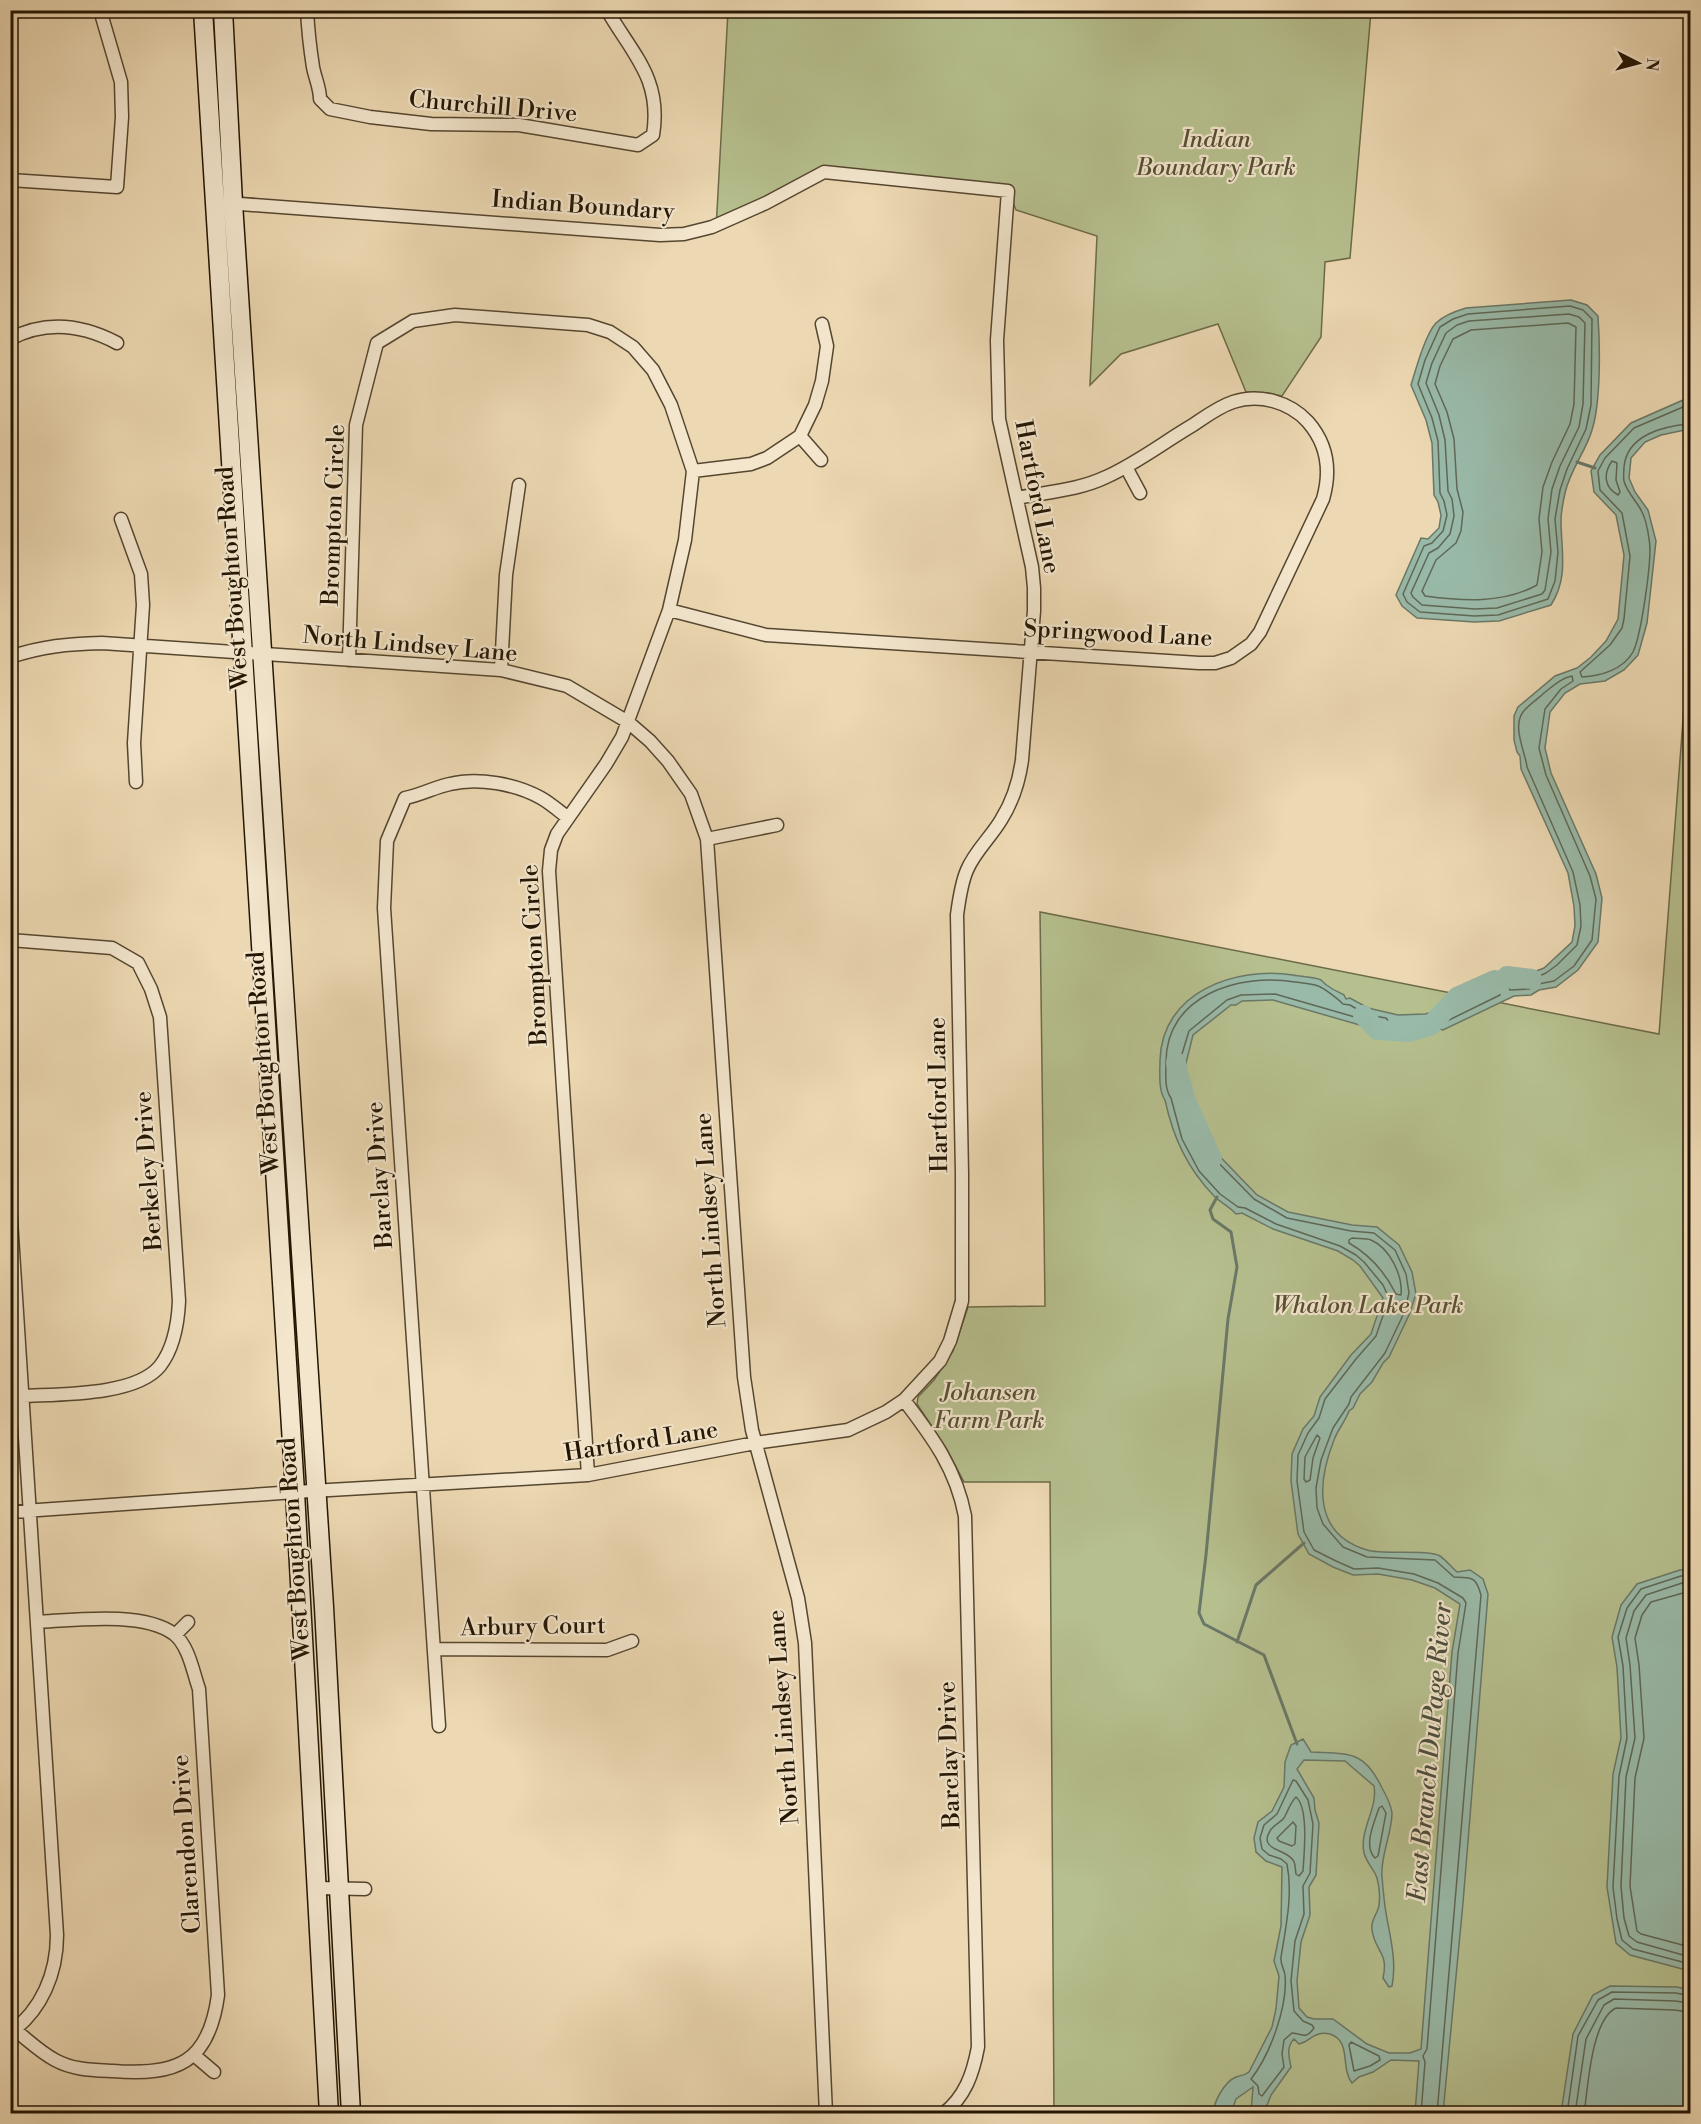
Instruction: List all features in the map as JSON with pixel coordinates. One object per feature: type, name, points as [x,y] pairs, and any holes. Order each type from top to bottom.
[{"type":"main road","name":"West Boughton Road","points":[[203,10],[295,1492],[329,2114]]},
{"type":"main road","name":"West Boughton Road","points":[[224,10],[233,203],[340,1888],[351,2114]]},
{"type":"street","points":[[10,180],[117,187],[122,117],[121,82],[100,10]]},
{"type":"street","name":"Churchill Drive","points":[[307,10],[309,43],[320,99],[330,109],[370,117],[431,124],[519,125],[638,145],[653,135],[657,115],[653,91],[646,70],[607,10]]},
{"type":"street","name":"Indian Boundary","points":[[214,204],[233,203],[660,235],[684,234],[712,227],[766,203],[824,172],[1008,191]]},
{"type":"street","name":"Hartford Lane","points":[[10,1512],[588,1475],[755,1443],[848,1430],[886,1412],[904,1400],[940,1361],[950,1341],[962,1301],[963,1206],[957,915],[967,870],[1000,821],[1012,800],[1018,782],[1023,760],[1034,588],[1032,567],[999,419],[997,351],[1008,191]]},
{"type":"street","name":"Brompton Circle","points":[[350,660],[356,425],[377,343],[413,321],[455,315],[588,325],[610,332],[633,347],[653,370],[671,405],[693,471],[686,540],[669,610],[628,722],[606,764],[567,817],[551,850],[549,892],[588,1475]]},
{"type":"street","points":[[693,471],[751,464],[767,458],[800,436],[816,405],[822,381],[827,346],[822,324]]},
{"type":"street","points":[[10,339],[41,328],[61,327],[86,329],[117,343]]},
{"type":"street","name":"Springwood Lane","points":[[669,610],[766,635],[1215,663],[1231,658],[1260,632],[1323,500],[1328,469],[1321,441],[1304,418],[1282,404],[1256,399],[1232,402],[1219,408],[1126,467],[1104,478],[1080,486],[1017,498]]},
{"type":"street","points":[[800,436],[821,460]]},
{"type":"street","points":[[1126,467],[1140,493]]},
{"type":"street","points":[[501,670],[506,575],[519,485]]},
{"type":"street","points":[[121,519],[141,574],[143,605],[134,743],[136,782]]},
{"type":"street","points":[[10,657],[39,648],[102,643],[242,653]]},
{"type":"street","name":"North Lindsey Lane","points":[[242,653],[501,670],[567,686],[628,722],[662,754],[691,794],[707,839],[742,1355],[748,1405],[755,1443],[798,1598],[805,1643],[826,2114]]},
{"type":"street","name":"Barclay Drive","points":[[439,1726],[384,909],[387,841],[405,798],[462,782],[497,784],[526,791],[541,798],[567,817]]},
{"type":"street","points":[[707,839],[777,825]]},
{"type":"street","name":"Berkeley Drive","points":[[10,940],[112,948],[138,963],[151,989],[160,1017],[179,1301],[176,1331],[171,1344],[159,1367],[139,1382],[117,1388],[23,1396]]},
{"type":"street","points":[[10,1204],[57,1950],[49,1984],[33,2012],[13,2031],[57,2061],[85,2070],[153,2072],[170,2069],[184,2063],[196,2053],[214,2072]]},
{"type":"street","name":"Barclay Drive","points":[[904,1400],[943,1454],[955,1479],[965,1516],[978,2048],[975,2066],[967,2087],[951,2108],[943,2114]]},
{"type":"street","points":[[37,1622],[109,1618],[154,1624],[175,1635],[188,1622]]},
{"type":"street","name":"Clarendon Drive","points":[[175,1635],[187,1651],[199,1689],[218,1995],[211,2027],[196,2053]]},
{"type":"street","name":"Arbury Court","points":[[435,1649],[607,1650],[632,1641]]},
{"type":"street","points":[[316,1888],[365,1889]]},
{"type":"green space","name":"Indian Boundary Park","points":[[728,11],[1371,11],[1350,258],[1325,262],[1321,337],[1282,396],[1246,392],[1218,324],[1121,354],[1090,385],[1097,236],[1016,210],[1008,191],[825,177],[716,229]]},
{"type":"green space","name":"Whalon Lake Park","points":[[1690,629],[1690,2113],[1054,2113],[1050,1482],[964,1482],[946,1448],[917,1404],[918,1397],[934,1380],[953,1351],[968,1307],[1045,1306],[1040,912],[1659,1034]]},
{"type":"water","points":[[1571,300],[1587,305],[1598,316],[1598,390],[1592,430],[1570,476],[1562,510],[1562,574],[1557,595],[1551,605],[1499,621],[1474,622],[1417,618],[1402,606],[1396,595],[1421,538],[1428,539],[1439,528],[1441,515],[1434,495],[1432,443],[1426,420],[1411,385],[1428,336],[1439,320],[1466,308]]},
{"type":"water","points":[[1690,397],[1690,429],[1661,435],[1645,442],[1631,458],[1629,478],[1635,492],[1648,510],[1656,541],[1647,623],[1638,655],[1624,670],[1605,681],[1580,684],[1565,693],[1550,712],[1545,748],[1551,773],[1596,874],[1602,898],[1598,942],[1578,970],[1556,987],[1539,990],[1531,995],[1514,996],[1443,1030],[1430,1026],[1409,1032],[1377,1030],[1273,1000],[1242,1001],[1231,1005],[1193,1035],[1184,1071],[1178,1076],[1183,1086],[1184,1096],[1204,1140],[1257,1195],[1288,1212],[1352,1225],[1377,1227],[1399,1245],[1412,1272],[1416,1294],[1409,1315],[1389,1357],[1372,1382],[1360,1394],[1336,1436],[1324,1473],[1324,1505],[1328,1520],[1349,1542],[1367,1550],[1426,1553],[1440,1556],[1457,1572],[1470,1570],[1483,1579],[1488,1594],[1443,2113],[1415,2113],[1419,2061],[1391,2060],[1352,2083],[1341,2042],[1325,2033],[1318,2034],[1299,2044],[1294,2039],[1291,2042],[1289,2052],[1291,2067],[1271,2095],[1264,2113],[1251,2113],[1253,2087],[1236,2099],[1231,2113],[1213,2113],[1215,2103],[1227,2083],[1249,2072],[1272,2027],[1279,1976],[1274,1961],[1281,1926],[1282,1867],[1266,1861],[1256,1852],[1254,1838],[1258,1822],[1272,1811],[1284,1787],[1285,1762],[1291,1745],[1303,1739],[1311,1752],[1345,1754],[1362,1760],[1375,1776],[1389,1803],[1392,1813],[1382,1877],[1394,1967],[1392,1986],[1389,1987],[1383,1978],[1383,1957],[1372,1930],[1372,1923],[1379,1905],[1378,1884],[1376,1875],[1365,1856],[1363,1844],[1375,1795],[1374,1786],[1345,1761],[1304,1760],[1297,1769],[1314,1798],[1319,1823],[1316,1875],[1309,1887],[1310,1915],[1301,1942],[1297,1981],[1299,2008],[1307,2017],[1333,2019],[1367,2044],[1389,2053],[1410,2053],[1421,2049],[1452,1652],[1460,1604],[1435,1588],[1412,1580],[1378,1574],[1353,1575],[1333,1567],[1309,1554],[1298,1534],[1291,1481],[1292,1454],[1303,1429],[1314,1416],[1320,1397],[1351,1355],[1371,1334],[1383,1298],[1353,1260],[1338,1251],[1273,1229],[1242,1213],[1236,1214],[1204,1185],[1182,1151],[1161,1091],[1160,1060],[1164,1036],[1173,1017],[1188,1001],[1226,980],[1271,973],[1311,977],[1321,980],[1344,995],[1346,999],[1350,998],[1368,1008],[1398,1015],[1425,1014],[1437,1011],[1457,997],[1495,980],[1500,984],[1507,976],[1526,975],[1544,968],[1572,942],[1575,926],[1574,906],[1568,873],[1521,769],[1520,756],[1514,740],[1514,716],[1518,707],[1555,676],[1577,668],[1591,657],[1606,641],[1618,619],[1624,555],[1616,515],[1594,492],[1591,471],[1600,455],[1631,423]]},
{"type":"water","points":[[1680,1570],[1690,1570],[1690,1971],[1630,1955],[1616,1943],[1607,1887],[1613,1774],[1621,1738],[1617,1667],[1612,1637],[1621,1605],[1637,1584]]},
{"type":"water","points":[[1610,1986],[1677,1987],[1690,1990],[1690,2113],[1561,2113],[1573,2034],[1593,1995]]},
{"type":"waterway","points":[[1577,462],[1595,468]]},
{"type":"waterway","name":"East Branch DuPage River","points":[[1363,1015],[1377,1030],[1409,1032],[1430,1026],[1457,997],[1495,980],[1500,984],[1507,976],[1532,979]]},
{"type":"waterway","name":"East Branch DuPage River","points":[[1176,1062],[1184,1096],[1212,1159]]},
{"type":"waterway","points":[[1217,1197],[1210,1210],[1213,1219],[1231,1232],[1237,1267],[1228,1319],[1199,1613],[1204,1624],[1264,1655],[1297,1744]]},
{"type":"waterway","points":[[1237,1642],[1256,1585],[1304,1543]]},
{"type":"park label","name":"Johansen Farm Park","points":[[989,1407]]}]
